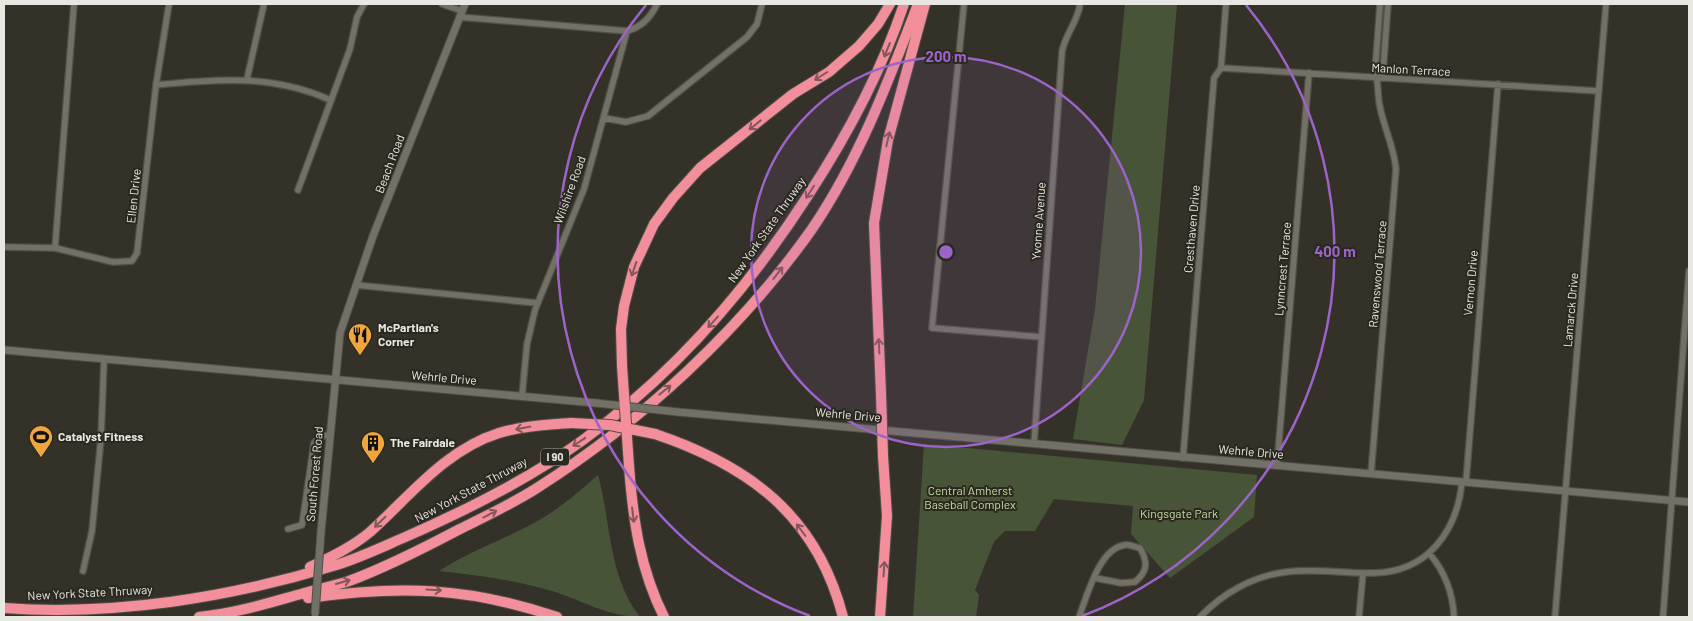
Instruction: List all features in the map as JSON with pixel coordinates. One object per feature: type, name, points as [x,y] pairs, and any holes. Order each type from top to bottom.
[{"type":"highway","points":[[664,617],[642,562],[633,518],[622,366],[622,322],[634,267],[654,224],[673,198],[700,168],[793,94],[829,72],[859,46],[878,24],[890,4]]},
{"type":"highway","name":"New York State Thruway","points":[[4,608],[38,610],[120,607],[218,593],[341,564],[461,512],[583,440],[647,387],[700,337],[729,304],[790,223],[824,172],[867,95],[896,28],[904,4]]},
{"type":"highway","name":"I 90","points":[[199,617],[262,605],[348,581],[402,560],[528,493],[605,440],[673,384],[729,330],[774,278],[812,228],[855,156],[884,93],[918,4]]},
{"type":"highway","points":[[880,617],[887,516],[874,223],[888,140],[924,4]]},
{"type":"highway","points":[[286,578],[335,556],[357,541],[430,473],[470,445],[499,433],[518,429],[571,423],[610,425],[655,434],[693,446],[754,480],[778,502],[814,547],[827,571],[843,617]]},
{"type":"highway","points":[[262,605],[348,592],[448,591],[483,596],[557,617]]},
{"type":"street","points":[[55,248],[74,4]]},
{"type":"street","name":"Ellen Drive","points":[[4,247],[55,248],[113,262],[132,260],[137,253],[156,85],[170,4]]},
{"type":"street","points":[[247,79],[264,4]]},
{"type":"street","points":[[298,190],[350,49],[357,17],[364,4]]},
{"type":"street","points":[[442,4],[460,14],[627,31],[640,26],[653,13],[657,4]]},
{"type":"street","name":"Beach Road","points":[[340,333],[356,285],[465,4]]},
{"type":"street","points":[[604,118],[626,122],[648,116],[747,37],[757,24],[762,4]]},
{"type":"street","points":[[964,4],[932,328],[1041,337]]},
{"type":"street","name":"Yvonne Avenue","points":[[1034,444],[1062,52],[1066,38],[1077,20],[1080,4]]},
{"type":"street","name":"Cresthaven Drive","points":[[1183,458],[1214,78],[1221,68],[1226,4]]},
{"type":"street","name":"Ravenswood Terrace","points":[[1371,474],[1396,169],[1394,148],[1377,92],[1378,78],[1375,73],[1380,4]]},
{"type":"street","name":"Ravenswood Terrace","points":[[1378,78],[1383,74],[1388,4]]},
{"type":"street","name":"Lamarck Drive","points":[[1555,617],[1606,4]]},
{"type":"street","name":"Wilshire Road","points":[[522,396],[527,344],[537,303],[584,189],[627,31]]},
{"type":"street","points":[[1378,31],[1386,31]]},
{"type":"street","name":"Manlon Terrace","points":[[1221,68],[1599,91]]},
{"type":"street","name":"Lynncrest Terrace","points":[[1277,466],[1309,73]]},
{"type":"street","points":[[156,85],[223,78],[247,79],[280,83],[312,92],[330,100]]},
{"type":"street","name":"Vernon Drive","points":[[1429,553],[1452,524],[1464,482],[1498,84]]},
{"type":"street","points":[[1663,617],[1689,270]]},
{"type":"street","points":[[356,285],[537,303]]},
{"type":"street","name":"South Forest Road","points":[[315,616],[334,380],[340,333]]},
{"type":"street","name":"Wehrle Drive","points":[[4,350],[1183,458],[1689,502]]},
{"type":"street","points":[[83,571],[92,537],[101,438],[104,360]]},
{"type":"street","points":[[288,529],[302,525],[314,443],[321,436],[330,435]]},
{"type":"street","points":[[1079,617],[1102,560],[1111,549],[1126,544],[1140,548],[1146,560],[1144,574],[1135,582],[1121,583],[1095,578]]},
{"type":"street","points":[[1200,617],[1234,589],[1274,574],[1310,570],[1363,573],[1395,570],[1417,562],[1429,553],[1440,567],[1449,586],[1454,617]]},
{"type":"street","points":[[1359,617],[1363,573]]},
{"type":"green space","points":[[1125,4],[1177,4],[1144,400],[1122,445],[1073,439],[1095,309]]},
{"type":"green space","name":"Central Amherst Baseball Complex","points":[[924,444],[1257,475],[1254,517],[1170,578],[1131,534],[1133,506],[1054,499],[1035,531],[1005,531],[994,542],[975,590],[979,595],[976,617],[913,617]]},
{"type":"green space","points":[[598,475],[616,566],[630,601],[640,617],[606,611],[552,591],[524,584],[482,576],[439,571],[546,516]]},
{"type":"place","name":"McPartlan's Corner","points":[[360,356]]},
{"type":"place","name":"Catalyst Fitness","points":[[41,458]]},
{"type":"place","name":"The Fairdale","points":[[373,464]]},
{"type":"park label","name":"Kingsgate Park","points":[[1179,514]]}]
